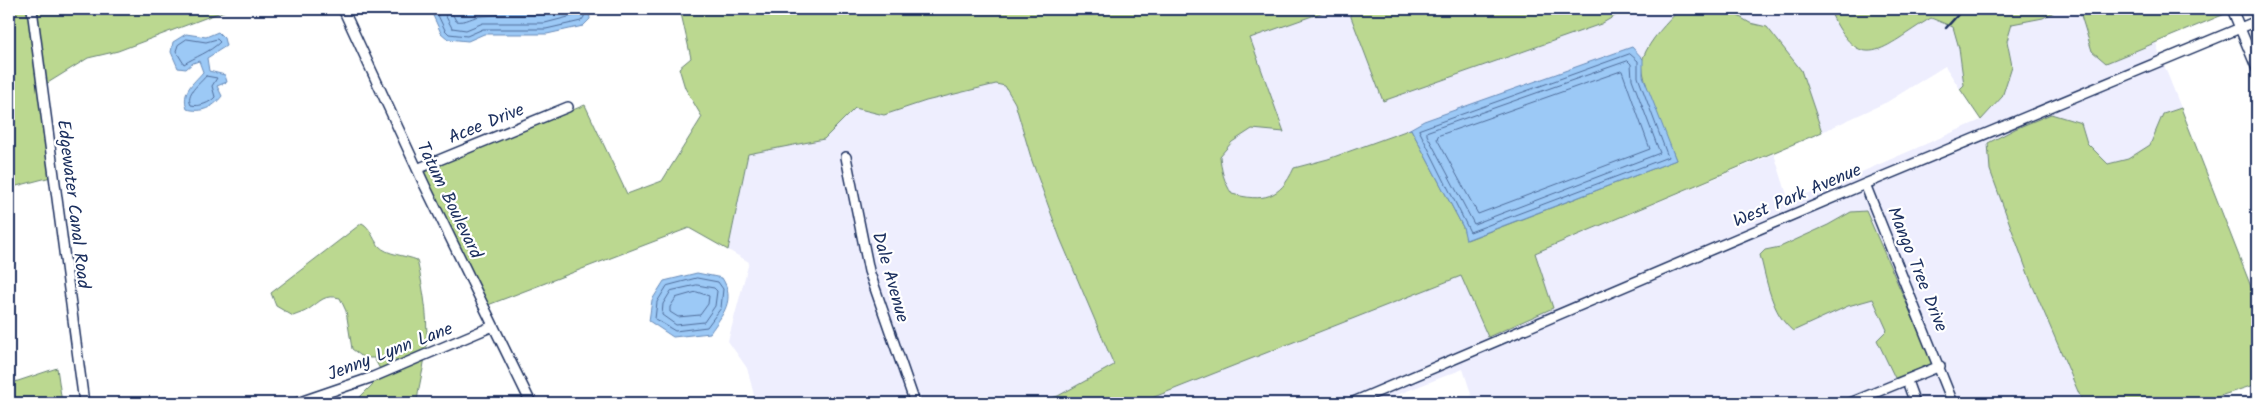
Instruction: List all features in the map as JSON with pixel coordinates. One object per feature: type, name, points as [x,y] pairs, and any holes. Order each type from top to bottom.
[{"type":"street","name":"Edgewater Canal Road","points":[[32,9],[84,403]]},
{"type":"street","name":"Tatum Boulevard","points":[[343,9],[417,168],[531,403]]},
{"type":"street","points":[[2232,9],[2257,69]]},
{"type":"street","name":"West Park Avenue","points":[[1351,403],[1866,184],[2257,21]]},
{"type":"street","name":"Acee Drive","points":[[417,168],[568,107]]},
{"type":"street","name":"Dale Avenue","points":[[846,157],[869,271],[915,403]]},
{"type":"street","name":"Mango Tree Drive","points":[[1866,184],[1940,366],[1953,403]]},
{"type":"street","name":"Jenny Lynn Lane","points":[[297,403],[373,377],[494,326]]},
{"type":"street","points":[[1850,403],[1940,366]]},
{"type":"street","points":[[1907,381],[1915,403]]},
{"type":"shaded area","points":[[1332,9],[1348,9],[1383,101],[1601,24],[1627,9],[1680,9],[1660,31],[1643,59],[1632,47],[1424,121],[1408,130],[1328,159],[1294,168],[1284,186],[1276,193],[1261,199],[1232,194],[1221,171],[1220,156],[1225,148],[1251,129],[1284,132],[1250,38]]},
{"type":"shaded area","points":[[1726,9],[1829,9],[1842,34],[1853,48],[1892,44],[1906,33],[1932,18],[1953,27],[1959,48],[1964,85],[1960,89],[1945,66],[1887,102],[1822,132],[1801,70],[1767,27],[1750,23]]},
{"type":"shaded area","points":[[2059,9],[2079,9],[2092,51],[2106,63],[2156,43],[2160,56],[1864,179],[1339,403],[1139,403],[1461,276],[1488,336],[1553,308],[1535,253],[1774,154],[1789,201],[1850,177],[1981,120],[2002,97],[2012,66],[2007,41],[2012,24],[2043,18]]},
{"type":"shaded area","points":[[2164,65],[2181,108],[2163,114],[2151,145],[2128,159],[2108,164],[2087,143],[2080,123],[2051,114],[1988,143],[2031,282],[2083,403],[1474,403],[1463,369],[1376,403],[1363,403],[1867,188]],"holes":[[[1851,212],[1933,364],[1888,331],[1873,299],[1848,306],[1793,331],[1765,250],[1780,247]]]},
{"type":"shaded area","points":[[996,84],[1005,86],[1015,103],[1032,161],[1060,238],[1114,365],[1058,396],[1035,403],[756,403],[747,368],[728,341],[749,262],[728,250],[748,154],[824,139],[855,108],[884,115],[926,101]]},
{"type":"green space","points":[[9,9],[229,9],[118,51],[88,58],[46,84],[51,177],[9,188]]},
{"type":"green space","points":[[680,9],[1332,9],[1250,38],[1284,132],[1252,129],[1232,142],[1220,156],[1223,176],[1229,189],[1232,194],[1253,198],[1269,196],[1283,186],[1294,168],[1328,159],[1411,129],[1463,227],[1467,240],[1676,160],[1660,123],[1644,78],[1642,66],[1643,58],[1650,44],[1680,9],[1726,9],[1750,23],[1767,27],[1801,70],[1822,132],[1535,253],[1553,308],[1488,337],[1461,276],[1139,403],[1035,403],[1058,396],[1114,365],[1060,238],[1032,161],[1015,103],[1005,86],[996,84],[926,101],[884,115],[855,108],[824,139],[748,154],[728,250],[689,228],[488,305],[423,171],[585,105],[627,194],[662,181],[702,117],[685,88],[679,68],[691,58]]},
{"type":"green space","points":[[1348,9],[1627,9],[1601,24],[1383,101]]},
{"type":"green space","points":[[1829,9],[2059,9],[2043,18],[2012,24],[2007,41],[2012,66],[2002,97],[1981,120],[1960,89],[1964,85],[1959,48],[1953,27],[1931,18],[1886,46],[1874,51],[1862,50],[1852,44],[1841,31]]},
{"type":"green space","points":[[2079,9],[2237,9],[2106,63],[2092,51]]},
{"type":"green space","points":[[2181,108],[2257,302],[2257,384],[2198,403],[2083,403],[2031,282],[1990,170],[1988,143],[2051,114],[2081,123],[2087,143],[2108,164],[2128,159],[2150,145],[2163,114]]},
{"type":"green space","points":[[1866,211],[1933,364],[1895,378],[1877,340],[1887,330],[1873,299],[1848,306],[1793,331],[1786,324],[1775,306],[1760,255],[1765,250],[1780,247],[1851,212]]},
{"type":"green space","points":[[362,223],[382,249],[417,260],[424,296],[427,333],[417,403],[315,403],[359,398],[372,385],[381,371],[374,358],[364,358],[352,349],[346,311],[340,298],[326,298],[293,316],[276,306],[271,293]]},
{"type":"green space","points":[[57,368],[62,403],[9,403],[9,384]]},
{"type":"water","points":[[430,9],[589,9],[590,19],[583,26],[547,34],[484,34],[468,41],[448,39],[441,33]]},
{"type":"water","points":[[218,32],[224,38],[226,46],[207,58],[209,71],[225,75],[227,82],[217,86],[222,96],[215,104],[206,109],[187,109],[186,97],[189,88],[203,72],[199,61],[186,69],[178,68],[171,52],[173,42],[186,34],[206,37]]},
{"type":"water","points":[[1632,47],[1643,59],[1643,76],[1676,160],[1466,240],[1463,227],[1411,129],[1408,130],[1424,121]]},
{"type":"water","points":[[697,273],[722,278],[728,293],[726,307],[710,333],[673,337],[649,321],[652,300],[664,281]]},
{"type":"railway","points":[[1946,28],[1963,9]]}]
